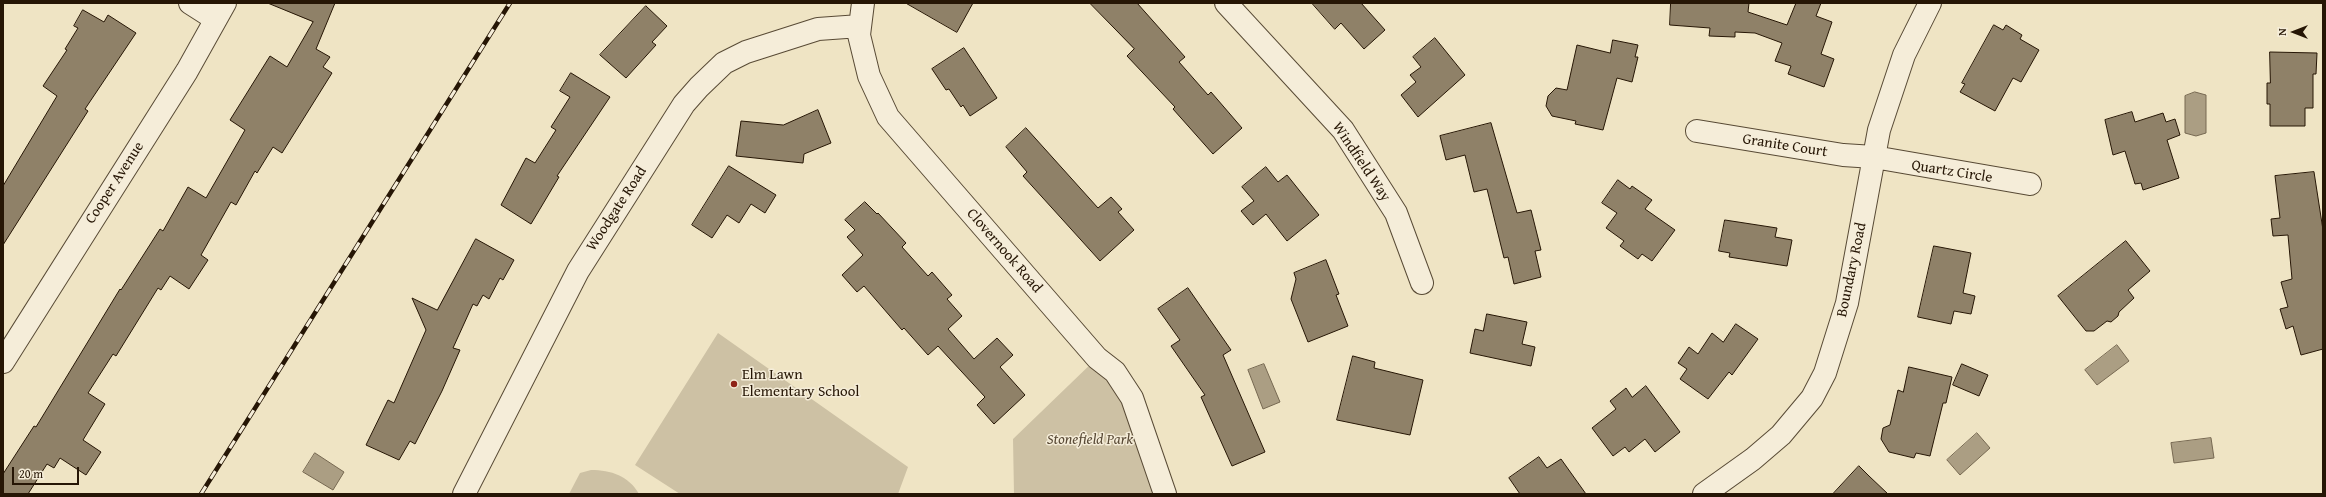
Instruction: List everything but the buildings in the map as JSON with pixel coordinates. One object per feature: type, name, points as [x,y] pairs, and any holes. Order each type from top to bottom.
[{"type":"street","points":[[190,3],[220,11]]},
{"type":"street","name":"Clovernook Road","points":[[863,3],[859,35],[869,76],[888,117],[1097,358],[1115,372],[1132,398],[1165,494]]},
{"type":"street","name":"Windfield Way","points":[[1226,3],[1343,130],[1396,213],[1422,283]]},
{"type":"street","name":"Boundary Road","points":[[1704,494],[1753,460],[1781,435],[1812,398],[1825,373],[1847,302],[1879,130],[1904,55],[1930,3]]},
{"type":"street","name":"Cooper Avenue","points":[[5,355],[187,71],[220,11]]},
{"type":"street","name":"Woodgate Road","points":[[464,494],[578,271],[684,104],[724,63],[746,52],[818,29],[860,26]]},
{"type":"street","name":"Granite Court","points":[[1697,131],[1836,154],[1874,157]]},
{"type":"street","name":"Quartz Circle","points":[[1874,157],[2030,184]]},
{"type":"green space","points":[[718,333],[908,467],[898,494],[680,494],[635,465]]},
{"type":"green space","name":"Stonefield Park","points":[[1097,358],[1115,372],[1165,494],[1014,494],[1013,439]]},
{"type":"green space","points":[[591,470],[606,471],[625,478],[639,494],[569,494],[580,473]]},
{"type":"shaded area","points":[[2195,92],[2206,95],[2206,133],[2196,136],[2185,133],[2185,96]]},
{"type":"shaded area","points":[[2117,345],[2129,361],[2097,385],[2085,370]]},
{"type":"shaded area","points":[[1264,364],[1280,402],[1263,409],[1248,370]]},
{"type":"shaded area","points":[[1977,433],[1990,448],[1960,475],[1947,460]]},
{"type":"shaded area","points":[[2211,438],[2214,458],[2174,463],[2171,443]]},
{"type":"shaded area","points":[[315,453],[344,472],[333,490],[303,472]]},
{"type":"railway","points":[[201,494],[510,3]]},
{"type":"place","name":"Elm Lawn Elementary School","points":[[734,384]]}]
